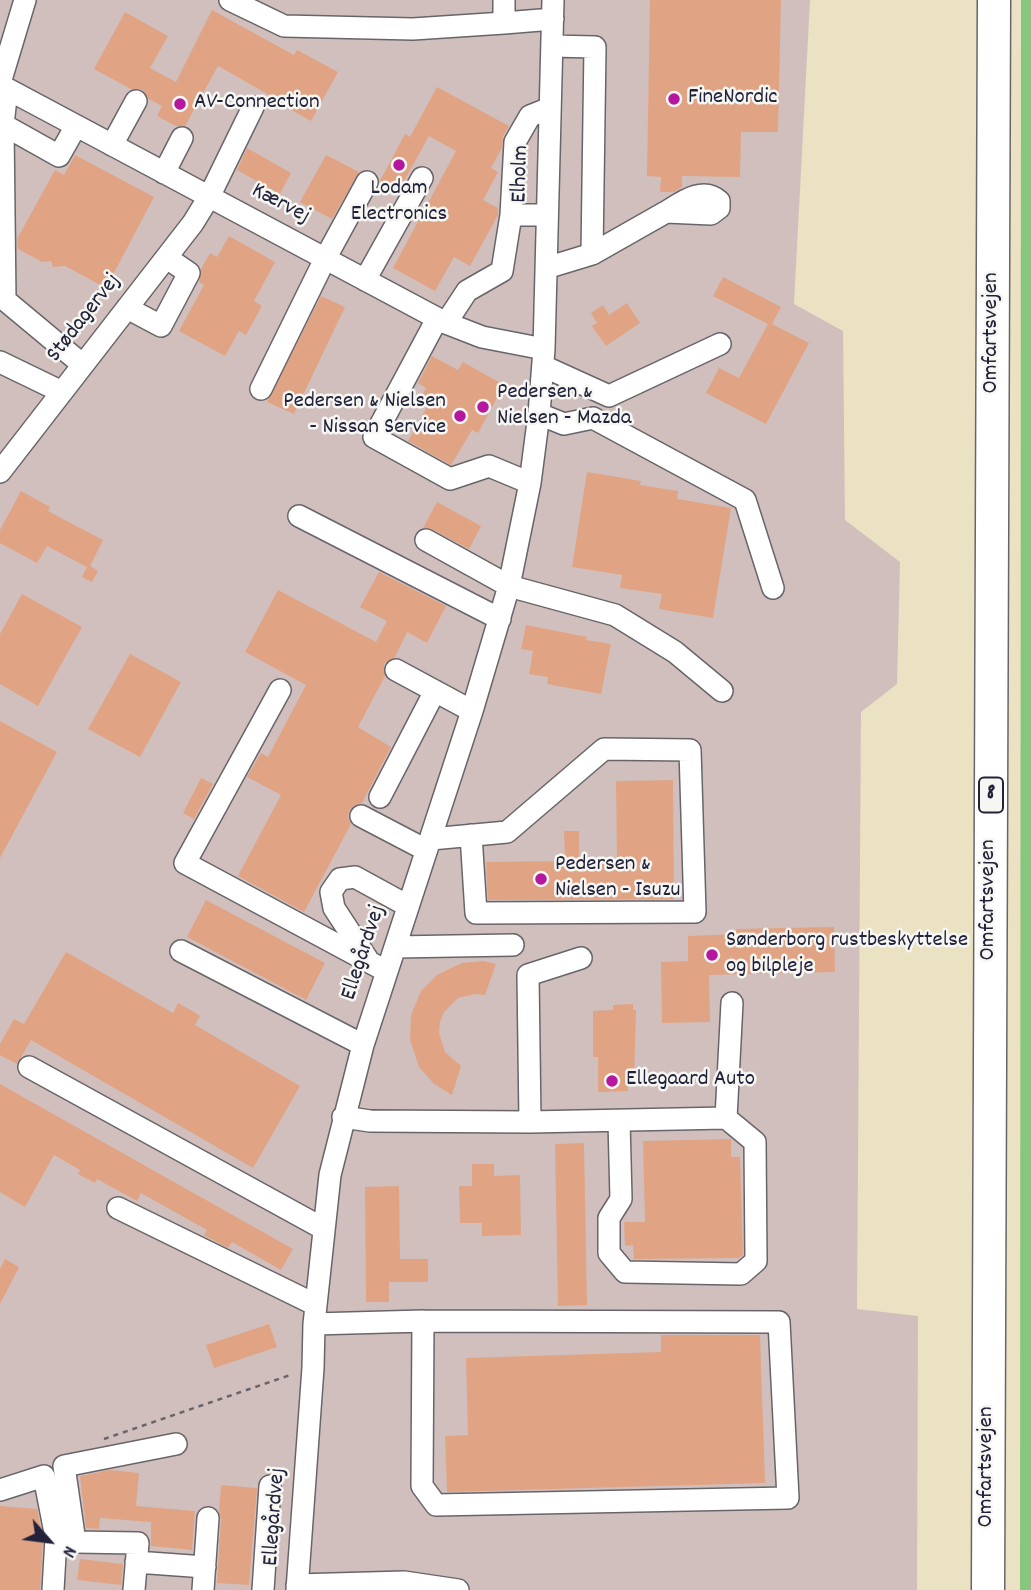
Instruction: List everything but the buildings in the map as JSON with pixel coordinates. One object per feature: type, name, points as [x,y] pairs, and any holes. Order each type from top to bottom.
[{"type":"highway","name":"Omfartsvejen","points":[[988,1590],[994,0]]},
{"type":"street","points":[[24,0],[2,86],[5,300],[83,365]]},
{"type":"street","points":[[230,0],[284,26],[413,29],[504,23],[553,10]]},
{"type":"street","points":[[504,0],[504,23]]},
{"type":"street","name":"Elholm","points":[[543,358],[553,10]]},
{"type":"street","points":[[552,47],[595,47],[592,254]]},
{"type":"street","name":"Kærvej","points":[[2,86],[441,321],[543,358],[609,397],[720,344]]},
{"type":"street","points":[[112,145],[136,101]]},
{"type":"street","name":"Stødagervej","points":[[0,472],[167,258],[209,197],[253,107]]},
{"type":"street","points":[[530,483],[489,466],[450,479],[374,436],[441,321],[467,291],[502,271],[511,215],[515,142],[530,116],[550,108]]},
{"type":"street","points":[[2,124],[59,156],[76,126]]},
{"type":"street","points":[[164,173],[182,138]]},
{"type":"street","points":[[365,280],[422,178]]},
{"type":"street","points":[[261,389],[325,259],[367,182]]},
{"type":"street","points":[[546,268],[592,254],[666,212]]},
{"type":"street","points":[[511,215],[547,215]]},
{"type":"street","points":[[128,308],[161,326],[189,273],[167,258]]},
{"type":"street","name":"Ellegårdvej","points":[[458,1590],[396,1586],[297,1588],[315,1315],[330,1175],[363,1045],[378,967],[395,947],[472,711],[509,586],[530,483],[543,358]]},
{"type":"street","points":[[0,362],[62,392]]},
{"type":"street","points":[[539,414],[564,424],[593,418],[745,500],[773,588]]},
{"type":"street","points":[[299,516],[500,619]]},
{"type":"street","points":[[426,540],[509,586],[615,615],[674,652],[722,691]]},
{"type":"street","points":[[396,670],[472,711]]},
{"type":"street","points":[[280,690],[185,863],[378,967]]},
{"type":"street","points":[[380,796],[435,691]]},
{"type":"street","points":[[361,816],[428,844],[471,835],[507,832],[604,749],[690,750],[695,912],[476,913],[471,835]]},
{"type":"street","points":[[378,967],[334,908],[331,892],[340,879],[355,877],[408,906]]},
{"type":"street","points":[[395,947],[513,945]]},
{"type":"street","points":[[181,951],[363,1045]]},
{"type":"street","points":[[530,1122],[528,975],[582,958]]},
{"type":"street","points":[[726,1118],[732,1003]]},
{"type":"street","points":[[29,1067],[324,1229]]},
{"type":"street","points":[[343,1117],[370,1121],[530,1122],[726,1118],[755,1142],[756,1261],[741,1274],[625,1272],[609,1252],[609,1219],[621,1199],[619,1121]]},
{"type":"street","points":[[118,1208],[315,1315],[423,1321],[779,1322],[788,1498],[436,1505],[422,1486],[423,1321]]},
{"type":"street","points":[[134,1590],[138,1543],[75,1542],[64,1466],[176,1444]]},
{"type":"street","points":[[0,1490],[44,1476],[56,1538],[53,1590]]},
{"type":"street","points":[[263,1590],[270,1486]]},
{"type":"street","points":[[203,1590],[208,1518]]},
{"type":"street","points":[[266,1540],[300,1542]]},
{"type":"street","points":[[136,1562],[205,1567]]},
{"type":"path","points":[[104,1439],[313,1368]]},
{"type":"shaded area","points":[[0,0],[810,0],[794,304],[843,331],[845,520],[900,562],[897,684],[861,712],[857,1309],[918,1316],[917,1590],[0,1590]]},
{"type":"green space","points":[[1021,0],[1031,0],[1031,1590],[1020,1590]]},
{"type":"place","name":"FineNordic","points":[[674,99]]},
{"type":"place","name":"AV-Connection","points":[[180,104]]},
{"type":"place","name":"Lodam Electronics","points":[[399,165]]},
{"type":"place","name":"Pedersen & Nielsen - Mazda","points":[[483,407]]},
{"type":"place","name":"Pedersen & Nielsen - Nissan Service","points":[[460,416]]},
{"type":"place","name":"Pedersen & Nielsen - Isuzu","points":[[541,879]]},
{"type":"place","name":"Sønderborg rustbeskyttelse og bilpleje","points":[[712,955]]},
{"type":"place","name":"Ellegaard Auto","points":[[612,1081]]}]
